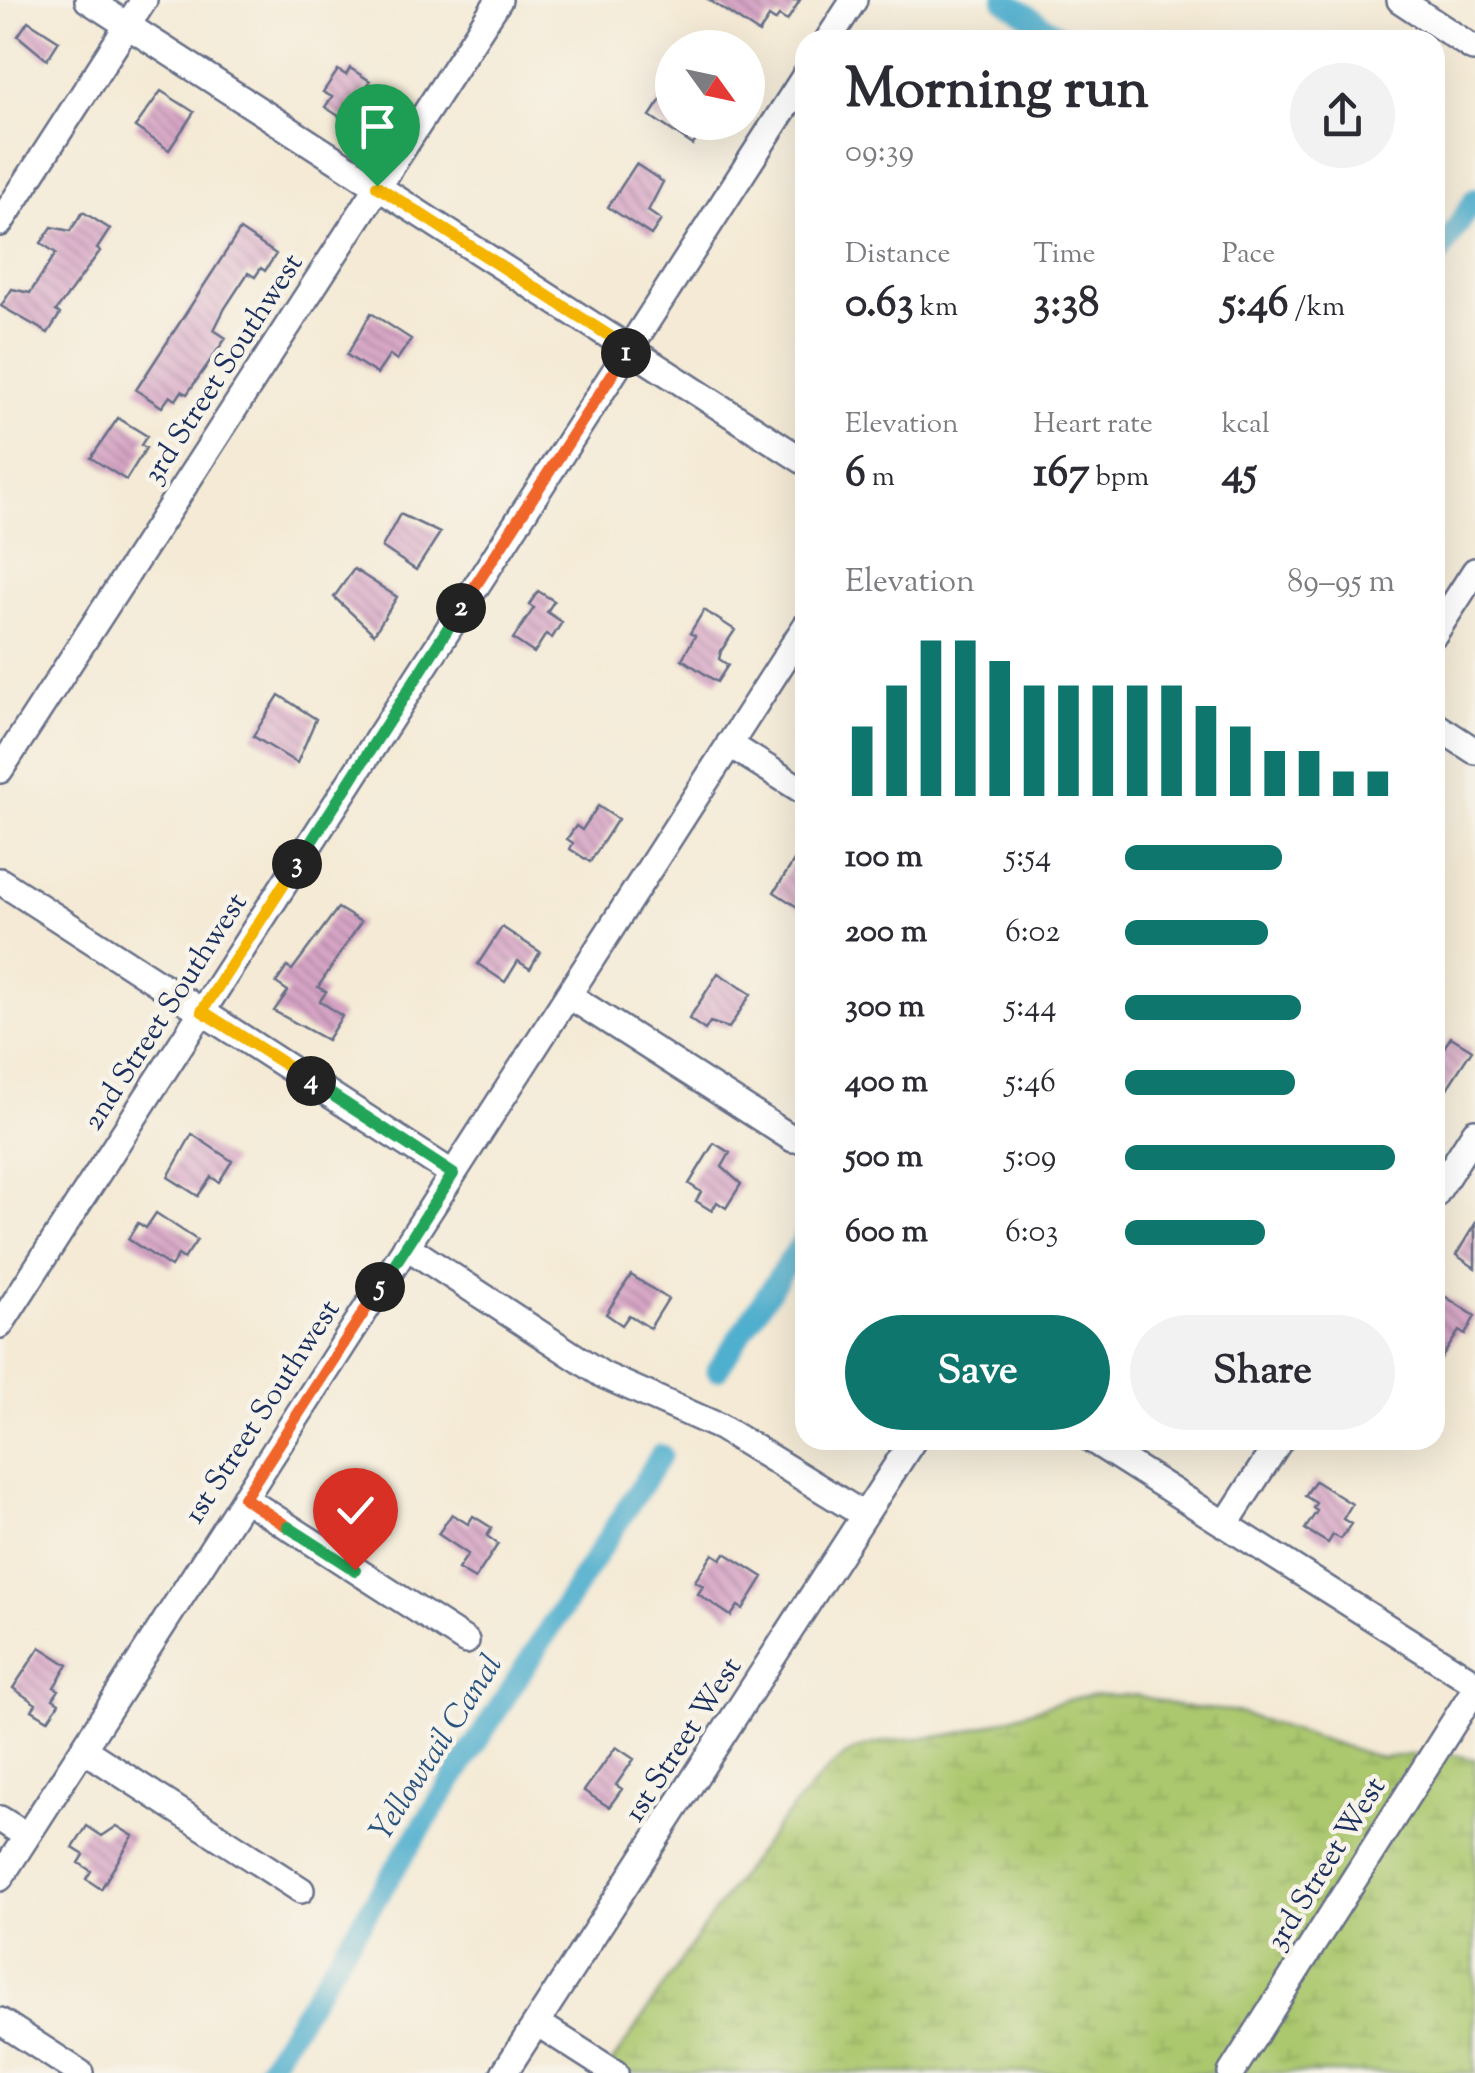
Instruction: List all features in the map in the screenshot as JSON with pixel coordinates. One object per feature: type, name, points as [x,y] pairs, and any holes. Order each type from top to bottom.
[{"type":"street","points":[[88,0],[795,456]]},
{"type":"street","points":[[0,223],[144,0]]},
{"type":"street","name":"3rd Street Southwest","points":[[0,770],[499,0]]},
{"type":"street","points":[[834,30],[854,0]]},
{"type":"street","points":[[1400,0],[1473,48]]},
{"type":"street","name":"2nd Street Southwest","points":[[0,1325],[795,91]]},
{"type":"street","points":[[1445,618],[1475,571]]},
{"type":"street","name":"1st Street Southwest","points":[[0,1878],[795,643]]},
{"type":"street","points":[[1445,731],[1475,750]]},
{"type":"street","points":[[730,744],[795,786]]},
{"type":"street","points":[[0,881],[453,1174]]},
{"type":"street","points":[[568,995],[793,1139]]},
{"type":"street","points":[[1445,1179],[1475,1132]]},
{"type":"street","points":[[406,1246],[604,1376],[720,1427],[864,1515]]},
{"type":"street","name":"1st Street West","points":[[504,2073],[906,1450]]},
{"type":"street","points":[[1108,1450],[1475,1686]]},
{"type":"street","points":[[1225,1525],[1274,1450]]},
{"type":"street","points":[[244,1498],[466,1642]]},
{"type":"street","name":"3rd Street West","points":[[1231,2073],[1475,1686]]},
{"type":"street","points":[[83,1749],[301,1890]]},
{"type":"street","points":[[0,1819],[27,1836]]},
{"type":"street","points":[[0,2021],[80,2073]]},
{"type":"street","points":[[537,2023],[615,2073]]},
{"type":"green space","points":[[1096,1695],[1137,1695],[1182,1707],[1233,1711],[1381,1758],[1440,1752],[1475,1759],[1475,2073],[619,2073],[609,2067],[764,1843],[831,1767],[871,1745],[964,1732],[1045,1706]]},
{"type":"building","points":[[709,0],[800,0],[787,21],[779,16],[775,21],[769,17],[761,30],[754,30]]},
{"type":"building","points":[[28,21],[59,41],[47,60],[18,36]]},
{"type":"building","points":[[350,68],[370,81],[357,104],[371,113],[360,130],[325,107],[332,97],[323,92],[338,70],[346,75]]},
{"type":"building","points":[[161,91],[194,112],[169,150],[135,127]]},
{"type":"building","points":[[636,164],[663,182],[648,211],[661,220],[651,235],[608,207]]},
{"type":"building","points":[[83,212],[110,229],[97,249],[100,251],[56,311],[60,314],[48,333],[1,306],[12,289],[30,293],[56,253],[41,243],[52,227],[70,231]]},
{"type":"building","points":[[240,230],[276,254],[265,271],[261,268],[255,277],[248,273],[225,308],[214,330],[226,338],[187,394],[182,391],[176,400],[170,396],[162,407],[136,390]]},
{"type":"building","points":[[371,313],[411,339],[397,360],[390,355],[377,374],[347,355]]},
{"type":"building","points":[[118,418],[147,436],[141,445],[146,448],[126,480],[91,458]]},
{"type":"building","points":[[400,514],[440,533],[416,570],[382,547]]},
{"type":"building","points":[[354,569],[397,597],[374,634],[334,597]]},
{"type":"building","points":[[538,591],[554,601],[547,612],[562,622],[552,638],[546,634],[534,653],[513,639],[534,608],[529,605]]},
{"type":"building","points":[[704,610],[735,630],[721,651],[719,659],[728,665],[717,682],[682,659],[695,636],[690,633]]},
{"type":"building","points":[[279,695],[316,719],[297,763],[253,736]]},
{"type":"building","points":[[598,806],[618,819],[590,862],[570,849],[573,843],[567,839],[576,826],[582,830]]},
{"type":"building","points":[[795,859],[795,906],[774,892]]},
{"type":"building","points":[[338,908],[361,922],[318,987],[326,992],[320,1001],[342,1016],[327,1040],[274,1011],[288,991],[276,983],[287,967],[292,970]]},
{"type":"building","points":[[502,927],[540,952],[530,969],[518,961],[505,982],[478,964]]},
{"type":"building","points":[[718,973],[751,994],[729,1028],[710,1022],[705,1030],[689,1019]]},
{"type":"building","points":[[1451,1037],[1472,1050],[1445,1092],[1445,1046]]},
{"type":"building","points":[[192,1134],[232,1161],[219,1182],[211,1177],[198,1196],[168,1177]]},
{"type":"building","points":[[714,1143],[730,1153],[722,1167],[741,1184],[726,1208],[717,1202],[712,1211],[696,1201],[701,1192],[689,1184]]},
{"type":"building","points":[[156,1213],[197,1240],[184,1259],[178,1255],[171,1267],[128,1239],[138,1223],[146,1228]]},
{"type":"building","points":[[1475,1224],[1475,1268],[1456,1255]]},
{"type":"building","points":[[631,1275],[668,1299],[650,1328],[629,1315],[622,1325],[606,1314]]},
{"type":"building","points":[[1445,1296],[1475,1316],[1465,1335],[1459,1331],[1445,1353]]},
{"type":"building","points":[[1315,1481],[1352,1504],[1343,1519],[1351,1524],[1341,1539],[1333,1535],[1328,1543],[1305,1529],[1317,1511],[1313,1508],[1316,1503],[1305,1496]]},
{"type":"building","points":[[452,1514],[468,1524],[473,1516],[492,1528],[487,1536],[498,1544],[475,1579],[458,1569],[468,1554],[438,1534]]},
{"type":"building","points":[[725,1553],[763,1577],[743,1609],[738,1606],[731,1616],[698,1594],[703,1586],[695,1581],[713,1554],[721,1559]]},
{"type":"building","points":[[40,1647],[68,1665],[54,1687],[59,1690],[53,1699],[59,1703],[48,1720],[32,1710],[36,1704],[13,1688]]},
{"type":"building","points":[[616,1747],[634,1759],[616,1785],[622,1789],[609,1807],[584,1791]]},
{"type":"building","points":[[87,1826],[102,1836],[117,1826],[133,1836],[101,1889],[86,1879],[91,1871],[79,1863],[84,1855],[73,1848]]},
{"type":"waterway","points":[[1004,0],[1050,30]]},
{"type":"waterway","name":"Yellowtail Canal","points":[[1445,246],[1475,199]]},
{"type":"waterway","name":"Yellowtail Canal","points":[[717,1370],[795,1252]]},
{"type":"waterway","name":"Yellowtail Canal","points":[[264,2073],[661,1455]]},
{"type":"route","points":[[355,1570],[244,1498],[453,1174],[202,1011],[628,348],[377,186]]}]
